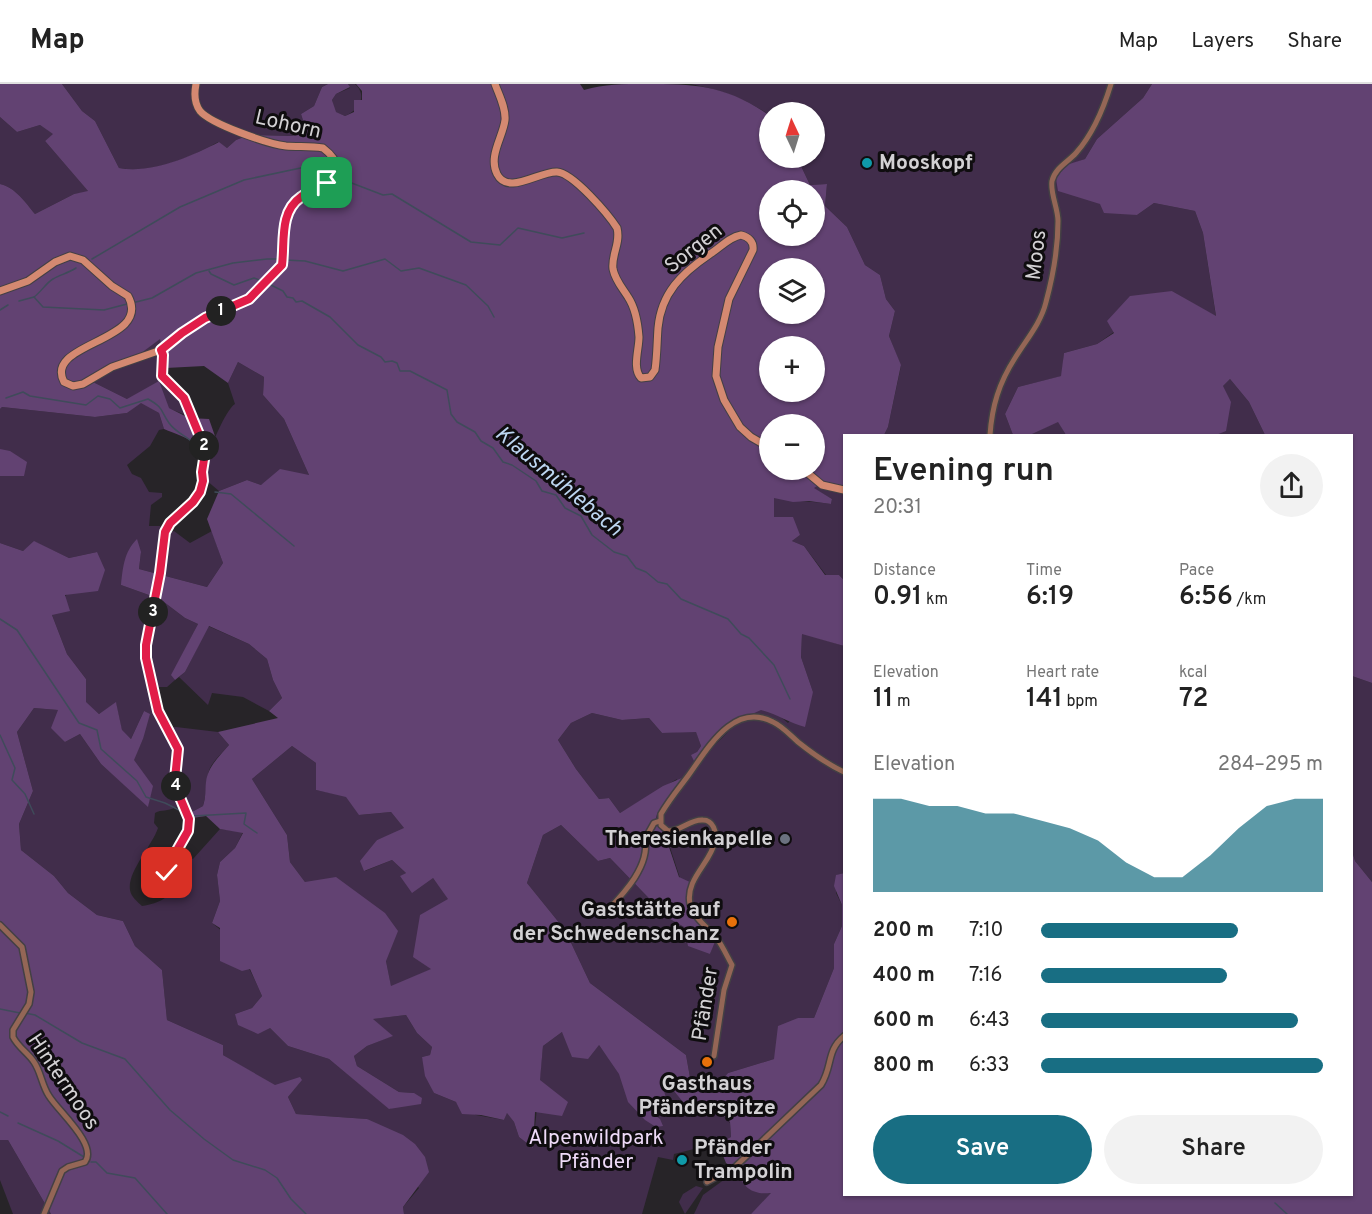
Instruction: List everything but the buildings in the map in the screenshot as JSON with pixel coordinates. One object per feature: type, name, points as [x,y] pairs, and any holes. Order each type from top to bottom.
[{"type":"street","name":"Lohorn","points":[[0,291],[28,281],[55,262],[70,256],[82,260],[131,302],[130,316],[120,328],[69,358],[61,370],[64,382],[73,386],[83,384],[112,367],[161,350],[205,318],[249,299],[266,283],[283,264],[284,227],[290,209],[298,199],[331,178],[334,170],[333,159],[323,148],[274,143],[222,124],[203,113],[195,101],[196,84]]},
{"type":"street","name":"Sorgen","points":[[495,84],[505,118],[495,154],[495,172],[498,176],[505,182],[513,183],[548,172],[564,174],[576,183],[617,228],[619,236],[613,271],[630,300],[636,316],[639,340],[636,369],[641,378],[650,377],[655,370],[660,314],[672,287],[688,269],[732,238],[741,235],[751,240],[753,250],[729,299],[718,347],[716,376],[724,400],[740,427],[759,442]]},
{"type":"street","name":"Moos","points":[[990,434],[993,406],[999,388],[1046,306],[1057,244],[1058,219],[1052,180],[1088,136],[1111,84]]},
{"type":"street","points":[[161,350],[163,355],[162,376],[184,398],[205,453],[200,492],[193,502],[170,523],[165,532],[160,573],[146,645],[146,658],[158,711],[178,749],[176,788],[189,819],[188,831],[168,866],[167,876],[173,882]]},
{"type":"street","points":[[816,480],[843,490]]},
{"type":"street","points":[[607,911],[636,875],[647,850],[645,839],[654,823],[660,821],[669,801],[711,742],[726,728],[747,717],[765,718],[774,722],[811,753],[843,772]]},
{"type":"street","name":"Pfänder","points":[[660,821],[663,828],[668,831],[702,820],[710,822],[715,829],[715,842],[693,883],[690,900],[694,914],[720,942],[732,965],[724,990],[714,1056]]},
{"type":"street","name":"Hintermoos","points":[[0,925],[16,940],[24,954],[31,992],[24,1012],[13,1030],[13,1037],[20,1048],[32,1058],[50,1098],[89,1151],[85,1162],[62,1171],[44,1214]]},
{"type":"street","points":[[707,1182],[735,1167],[820,1085],[829,1068],[834,1046],[843,1037]]},
{"type":"green space","points":[[62,84],[328,84],[322,87],[314,106],[301,114],[306,130],[292,136],[249,135],[236,140],[227,148],[218,142],[170,163],[157,167],[132,169],[119,168],[95,121],[82,111]]},
{"type":"green space","points":[[348,84],[355,84],[361,93],[361,98],[358,106],[345,116],[335,112],[332,100],[336,94],[350,88]]},
{"type":"green space","points":[[691,84],[1152,84],[1143,98],[1097,139],[1085,159],[1066,166],[1100,204],[1137,215],[1154,203],[1195,211],[1203,233],[1216,317],[1172,291],[1097,344],[1064,353],[1062,376],[1018,387],[1005,414],[1013,434],[884,434],[901,366],[889,336],[895,311],[886,299],[880,275],[865,265],[847,227],[825,206],[827,184],[825,184],[825,180],[808,180],[802,168],[825,168],[825,102],[759,102],[759,109],[732,95]]},
{"type":"green space","points":[[0,117],[17,132],[40,125],[54,134],[45,141],[89,192],[74,194],[35,214],[15,192],[0,184]]},
{"type":"green space","points":[[160,338],[165,362],[165,376],[193,418],[168,408],[127,399],[93,382],[136,357]]},
{"type":"green space","points":[[238,362],[264,377],[263,395],[284,419],[309,475],[261,485],[247,480],[219,491],[206,480],[207,461],[211,448],[223,421],[235,404],[228,383]]},
{"type":"green space","points":[[1230,379],[1249,402],[1265,434],[1216,434],[1223,386]]},
{"type":"green space","name":"Alpenwildpark Pfänder","points":[[141,402],[159,413],[164,429],[159,430],[150,446],[127,465],[132,474],[141,478],[149,492],[162,493],[162,497],[151,505],[149,526],[160,526],[169,533],[174,531],[190,543],[212,531],[223,563],[207,587],[139,569],[141,552],[121,585],[160,599],[185,618],[198,624],[172,675],[175,680],[167,687],[152,687],[165,728],[176,727],[218,732],[229,745],[210,768],[203,806],[190,813],[176,807],[155,813],[154,823],[158,828],[136,867],[130,883],[134,899],[142,906],[164,899],[171,892],[179,883],[169,874],[172,862],[180,852],[193,859],[220,829],[243,832],[235,848],[220,862],[217,875],[220,901],[212,923],[235,947],[248,966],[262,996],[252,1008],[235,1014],[270,1028],[288,1046],[329,1059],[390,1109],[414,1093],[399,1092],[357,1066],[354,1056],[367,1046],[392,1036],[372,1019],[406,1015],[417,1033],[432,1047],[430,1055],[422,1057],[434,1093],[456,1102],[476,1115],[504,1120],[507,1112],[514,1122],[519,1137],[533,1148],[543,1046],[562,1032],[599,1045],[607,1056],[657,1089],[671,1081],[686,1105],[714,1107],[730,1123],[731,1137],[718,1143],[712,1140],[702,1143],[702,1147],[674,1154],[673,1160],[658,1157],[642,1214],[404,1214],[403,1207],[419,1188],[367,1119],[296,1114],[288,1097],[299,1083],[275,1086],[223,1055],[223,1045],[167,1020],[162,970],[135,946],[123,921],[97,915],[68,893],[54,876],[21,850],[19,824],[33,791],[17,732],[34,708],[58,710],[65,742],[80,734],[101,764],[148,806],[152,786],[133,760],[143,739],[144,711],[131,739],[122,731],[116,703],[99,714],[85,702],[86,679],[67,654],[52,615],[97,552],[69,558],[35,542],[23,551],[0,543],[0,476],[24,476],[0,449],[0,409],[2,407],[95,417],[127,413]]},
{"type":"green space","points":[[1058,421],[1065,434],[1032,434]]},
{"type":"green space","points":[[824,482],[843,486],[843,579],[839,575],[826,575],[804,546],[792,541],[800,535],[774,517],[774,497],[831,504],[832,499],[813,488]]},
{"type":"green space","points":[[208,626],[249,644],[267,659],[273,680],[282,698],[269,711],[243,697],[212,693],[208,705],[179,677],[185,672]]},
{"type":"green space","points":[[802,633],[843,646],[843,873],[837,875],[836,893],[842,905],[842,926],[834,944],[834,968],[814,1018],[798,1018],[774,1059],[728,1073],[715,1089],[691,1083],[686,1055],[590,983],[565,930],[527,883],[543,835],[561,825],[598,861],[610,858],[668,918],[684,927],[710,954],[712,948],[703,928],[690,909],[666,835],[655,822],[657,814],[669,801],[677,779],[620,813],[609,798],[599,799],[558,740],[571,723],[592,713],[622,720],[649,718],[662,733],[696,731],[701,746],[697,752],[704,756],[741,719],[761,709],[777,714],[788,723],[813,692],[801,657]]},
{"type":"green space","points":[[1353,676],[1372,683],[1372,882],[1355,861],[1353,854]]},
{"type":"green space","points":[[292,746],[316,763],[316,790],[346,796],[360,815],[391,812],[405,829],[377,840],[365,871],[392,860],[406,873],[401,876],[433,878],[449,899],[432,969],[391,987],[386,961],[305,882],[290,862],[287,835],[252,779]]},
{"type":"green space","points":[[0,1140],[8,1140],[51,1214],[13,1214],[0,1180]]},
{"type":"green space","points":[[736,1171],[772,1193],[751,1214],[694,1214],[703,1195]]},
{"type":"green space","points":[[696,1186],[703,1188],[685,1214],[679,1202],[683,1194]]},
{"type":"shaded area","points":[[0,84],[62,84],[82,111],[95,121],[119,168],[131,169],[144,169],[170,163],[219,142],[227,148],[236,140],[249,135],[292,136],[306,130],[301,114],[314,106],[322,87],[328,84],[348,84],[350,87],[336,94],[332,100],[336,112],[345,116],[354,112],[354,100],[362,100],[362,91],[356,84],[580,84],[584,90],[622,84],[680,85],[724,92],[759,109],[759,168],[802,168],[808,180],[759,180],[759,246],[825,246],[825,206],[847,227],[865,265],[880,275],[886,299],[895,311],[889,336],[901,365],[884,434],[843,434],[843,486],[824,482],[814,488],[832,499],[831,504],[809,501],[793,502],[774,498],[774,517],[793,517],[800,535],[792,541],[804,546],[825,575],[839,575],[843,579],[843,646],[802,634],[801,657],[813,692],[805,727],[761,710],[741,719],[695,763],[691,755],[701,746],[696,732],[662,733],[649,718],[622,720],[592,713],[571,723],[558,740],[599,799],[609,798],[620,813],[663,786],[689,775],[657,814],[655,822],[665,835],[679,877],[692,883],[690,909],[698,922],[716,939],[710,954],[688,946],[684,927],[668,918],[610,858],[598,861],[561,825],[543,835],[527,883],[565,930],[590,983],[686,1055],[691,1083],[714,1089],[728,1073],[774,1059],[778,1026],[798,1018],[814,1018],[834,968],[834,944],[842,926],[842,905],[834,886],[836,875],[843,873],[843,1196],[1353,1196],[1353,854],[1355,861],[1372,882],[1372,1214],[751,1214],[771,1193],[758,1193],[748,1188],[739,1177],[735,1165],[732,1167],[726,1163],[718,1143],[731,1137],[730,1122],[712,1106],[687,1107],[666,1081],[662,1084],[666,1098],[656,1101],[656,1116],[663,1126],[656,1127],[645,1120],[628,1102],[619,1074],[599,1045],[588,1059],[572,1057],[562,1032],[543,1046],[540,1080],[568,1102],[562,1116],[535,1112],[533,1148],[519,1137],[514,1122],[507,1113],[504,1120],[462,1114],[456,1102],[434,1093],[425,1076],[422,1057],[430,1055],[432,1047],[417,1033],[406,1015],[373,1019],[393,1036],[367,1046],[354,1056],[357,1066],[399,1092],[414,1093],[422,1098],[421,1104],[389,1109],[329,1059],[288,1046],[270,1028],[258,1034],[238,1025],[235,1014],[252,1008],[262,996],[250,969],[242,971],[220,961],[220,928],[212,923],[220,901],[217,875],[220,862],[235,848],[243,833],[220,829],[206,816],[192,818],[190,813],[203,806],[209,771],[229,745],[218,732],[278,718],[269,711],[282,698],[273,680],[267,659],[249,644],[209,626],[185,672],[175,680],[171,675],[198,624],[185,618],[160,599],[121,585],[125,560],[137,539],[141,552],[139,569],[207,587],[223,563],[207,519],[219,491],[247,480],[261,485],[280,469],[309,475],[284,419],[263,395],[264,377],[238,362],[228,383],[204,366],[166,368],[160,339],[136,357],[101,370],[93,382],[127,399],[159,381],[169,408],[189,418],[209,419],[216,439],[208,457],[194,442],[164,429],[159,413],[141,403],[127,413],[95,417],[2,407],[0,409],[0,184],[15,192],[35,214],[74,194],[88,191],[45,141],[53,134],[40,125],[17,132],[0,117]],"holes":[[[292,746],[316,763],[316,790],[346,797],[359,815],[391,812],[404,828],[377,840],[360,861],[364,871],[392,860],[406,873],[400,876],[412,893],[433,878],[448,899],[420,915],[413,957],[431,969],[391,986],[386,961],[398,931],[385,913],[336,877],[305,882],[290,862],[287,835],[252,779]]]},
{"type":"shaded area","points":[[1152,84],[1372,84],[1372,683],[1353,676],[1353,434],[1265,434],[1249,402],[1230,379],[1223,386],[1231,402],[1226,431],[1218,434],[1065,434],[1058,422],[1032,434],[1013,434],[1005,414],[1018,387],[1061,376],[1064,353],[1097,344],[1114,333],[1107,321],[1130,296],[1172,291],[1216,316],[1203,233],[1195,211],[1154,203],[1137,215],[1104,213],[1100,204],[1058,191],[1056,179],[1066,165],[1085,159],[1097,139],[1143,98]]},
{"type":"shaded area","points":[[0,449],[10,451],[27,462],[24,476],[0,476]]},
{"type":"shaded area","points":[[34,541],[69,558],[97,552],[105,570],[98,591],[65,595],[70,611],[52,615],[67,654],[86,679],[86,702],[99,714],[116,702],[122,730],[131,739],[144,711],[150,714],[134,760],[153,786],[148,807],[101,764],[80,734],[65,742],[51,728],[58,710],[34,708],[17,732],[33,791],[19,824],[21,850],[54,876],[68,893],[97,915],[123,921],[135,946],[162,970],[167,1020],[223,1045],[223,1055],[275,1085],[300,1077],[302,1080],[288,1097],[296,1114],[367,1119],[403,1135],[415,1144],[425,1157],[429,1172],[403,1207],[404,1214],[51,1214],[8,1140],[0,1140],[0,543],[23,551]]},
{"type":"waterway","points":[[92,259],[180,207],[244,180],[310,166],[327,172]]},
{"type":"waterway","points":[[336,177],[383,195],[392,194],[471,242],[500,245],[518,228],[562,238],[584,233]]},
{"type":"waterway","name":"Klausmühlebach","points":[[132,303],[152,298],[196,273],[233,263],[281,259]]},
{"type":"waterway","name":"Klausmühlebach","points":[[285,260],[305,261],[343,271],[385,259],[401,271],[419,268],[466,285],[488,306],[494,317]]},
{"type":"waterway","points":[[34,297],[50,281],[76,268]]},
{"type":"waterway","name":"Klausmühlebach","points":[[209,271],[234,285],[254,278],[262,281]]},
{"type":"waterway","name":"Klausmühlebach","points":[[269,284],[283,291],[287,297],[293,298],[296,302],[302,301],[330,317],[358,345],[381,357],[385,362],[397,363],[400,371],[410,371],[447,390],[451,414],[457,422],[475,432],[481,441],[493,448],[503,462],[512,465],[536,481],[542,491],[556,495],[565,508],[581,516],[592,535],[614,552],[627,556],[636,568],[646,572],[658,582],[667,584],[681,599],[728,619],[774,665],[790,699]]},
{"type":"waterway","name":"Klausmühlebach","points":[[19,301],[34,297],[43,307],[104,310],[127,304]]},
{"type":"waterway","name":"Klausmühlebach","points":[[0,310],[8,305]]},
{"type":"waterway","points":[[6,398],[23,392],[30,396],[86,405],[98,396],[110,399],[120,408],[148,399],[159,407],[173,428],[191,441],[202,456]]},
{"type":"waterway","points":[[215,492],[231,494],[294,546]]},
{"type":"waterway","points":[[0,619],[17,630],[79,723],[97,730],[101,749],[137,781],[146,797],[183,812]]},
{"type":"waterway","points":[[0,735],[15,768],[12,780],[25,794],[34,814]]},
{"type":"waterway","points":[[193,816],[246,813],[244,824],[257,833]]},
{"type":"waterway","points":[[0,1009],[20,1013]]},
{"type":"waterway","points":[[25,1013],[35,1015],[82,1043],[125,1059],[170,1110],[233,1160],[265,1170],[277,1178],[291,1199],[306,1214]]},
{"type":"waterway","points":[[0,1112],[8,1116]]},
{"type":"waterway","points":[[18,1123],[58,1141],[84,1157]]},
{"type":"waterway","points":[[91,1162],[96,1162],[107,1173],[135,1178],[167,1214]]},
{"type":"waterway","points":[[1275,1203],[1287,1214]]},
{"type":"place","name":"Mooskopf","points":[[867,163]]},
{"type":"place","name":"Theresienkapelle","points":[[785,839]]},
{"type":"place","name":"Gaststätte auf der Schwedenschanz","points":[[732,922]]},
{"type":"place","name":"Gasthaus Pfänderspitze","points":[[707,1062]]},
{"type":"place","name":"Pfänder Trampolin","points":[[682,1160]]},
{"type":"route","points":[[167,873],[168,866],[188,831],[189,819],[176,788],[178,749],[158,711],[146,658],[146,645],[160,573],[165,532],[170,523],[193,502],[200,492],[205,453],[184,398],[162,376],[163,355],[161,350],[205,318],[249,299],[280,269],[284,227],[294,203],[303,195],[327,183]]}]
